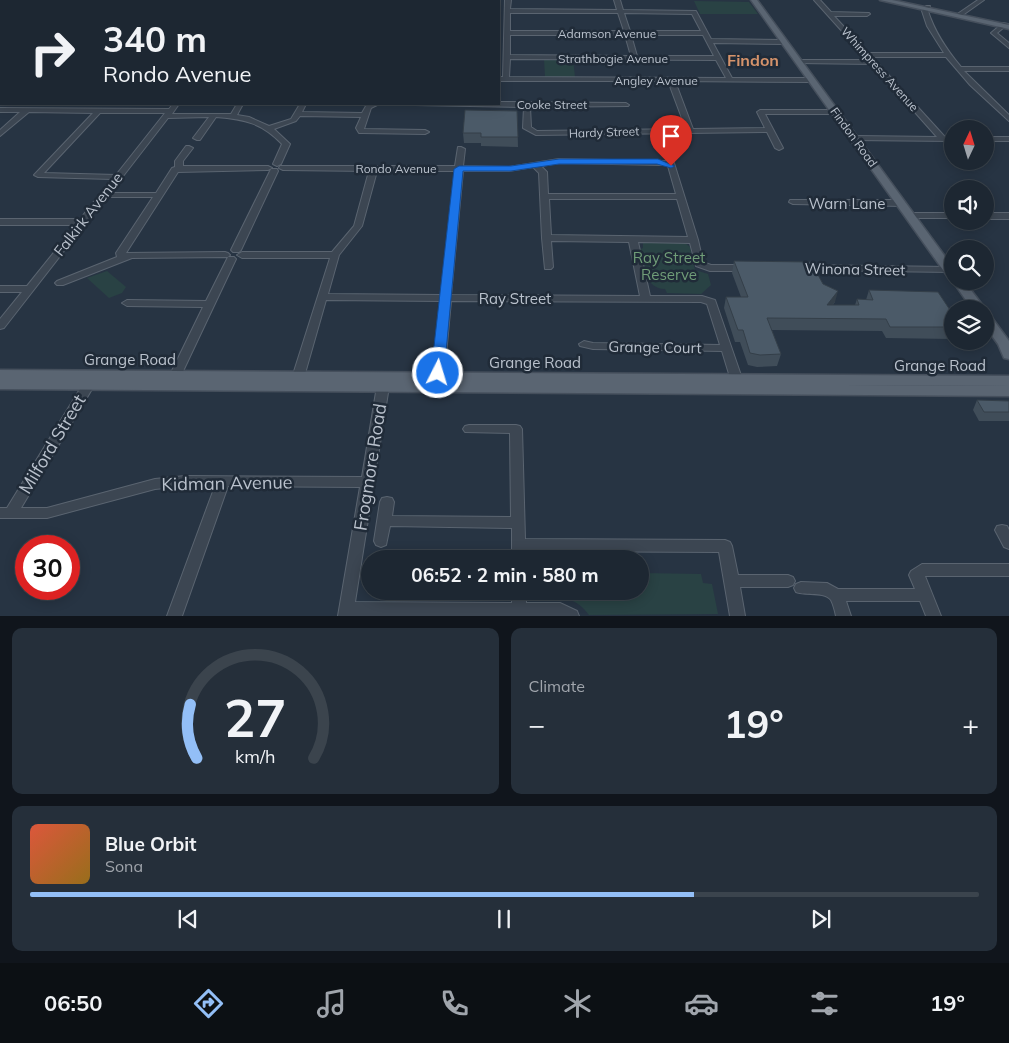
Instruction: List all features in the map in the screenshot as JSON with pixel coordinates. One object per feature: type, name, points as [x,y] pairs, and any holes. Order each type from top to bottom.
[{"type":"main road","name":"Findon Road","points":[[754,0],[944,262]]},
{"type":"main road","points":[[883,0],[1006,25]]},
{"type":"main road","points":[[895,0],[927,8]]},
{"type":"main road","points":[[994,330],[1007,348]]},
{"type":"main road","points":[[1002,381],[1009,374]]},
{"type":"main road","name":"Grange Road","points":[[0,375],[91,380],[738,384],[1009,390]]},
{"type":"main road","name":"Grange Road","points":[[0,384],[91,380]]},
{"type":"main road","name":"Grange Road","points":[[842,386],[1002,381]]},
{"type":"street","points":[[0,0],[27,0]]},
{"type":"street","points":[[502,79],[507,57],[508,0]]},
{"type":"street","points":[[617,0],[635,58]]},
{"type":"street","name":"Whimpress Avenue","points":[[816,0],[943,139]]},
{"type":"street","points":[[971,0],[980,1]]},
{"type":"street","points":[[960,15],[980,1]]},
{"type":"street","points":[[927,8],[928,26],[971,84],[1009,119]]},
{"type":"street","points":[[508,11],[694,12],[730,80]]},
{"type":"street","points":[[829,14],[867,14]]},
{"type":"street","points":[[1006,25],[995,35],[1009,46]]},
{"type":"street","name":"Adamson Avenue","points":[[507,32],[706,33]]},
{"type":"street","points":[[710,42],[785,42]]},
{"type":"street","points":[[867,55],[950,55]]},
{"type":"street","name":"Strathbogie Avenue","points":[[507,57],[719,58]]},
{"type":"street","points":[[800,62],[874,62]]},
{"type":"street","points":[[960,69],[1009,69]]},
{"type":"street","name":"Angley Avenue","points":[[502,79],[812,80]]},
{"type":"street","points":[[671,80],[690,130]]},
{"type":"street","name":"Cooke Street","points":[[500,104],[626,105]]},
{"type":"street","name":"Hardy Street","points":[[527,104],[527,128],[529,131],[592,133],[770,130]]},
{"type":"street","points":[[232,116],[239,105]]},
{"type":"street","points":[[271,128],[294,120],[302,105]]},
{"type":"street","points":[[373,105],[368,107],[364,115],[360,128],[362,131],[425,132]]},
{"type":"street","points":[[0,110],[171,110],[213,116],[232,116],[271,128],[286,144],[173,381]]},
{"type":"street","points":[[0,134],[27,110]]},
{"type":"street","points":[[99,110],[38,175],[117,177]]},
{"type":"street","name":"Falkirk Avenue","points":[[0,326],[171,110]]},
{"type":"street","points":[[999,110],[1009,110]]},
{"type":"street","points":[[780,148],[760,112],[836,112]]},
{"type":"street","points":[[298,114],[364,115]]},
{"type":"street","points":[[197,138],[213,116]]},
{"type":"street","points":[[855,138],[943,139]]},
{"type":"street","points":[[994,139],[1009,139]]},
{"type":"street","points":[[121,258],[120,253],[158,195],[179,168],[179,161],[189,148]]},
{"type":"street","points":[[437,382],[444,298],[461,149]]},
{"type":"street","name":"Rondo Avenue","points":[[179,168],[509,169],[559,161],[666,163],[671,166],[694,240],[696,255],[702,267],[753,268]]},
{"type":"street","points":[[535,165],[543,172],[548,267]]},
{"type":"street","points":[[297,381],[335,255],[358,226],[374,168]]},
{"type":"street","points":[[102,195],[158,195]]},
{"type":"street","points":[[544,196],[680,197]]},
{"type":"street","name":"Warn Lane","points":[[792,202],[902,203]]},
{"type":"street","points":[[912,216],[944,216]]},
{"type":"street","points":[[994,216],[1009,216]]},
{"type":"street","points":[[0,222],[81,222]]},
{"type":"street","points":[[546,238],[694,240]]},
{"type":"street","points":[[633,239],[646,299]]},
{"type":"street","points":[[60,283],[131,255],[335,255]]},
{"type":"street","name":"Winona Street","points":[[793,268],[944,272]]},
{"type":"street","points":[[0,288],[29,289]]},
{"type":"street","name":"Ray Street","points":[[322,297],[708,300],[711,302],[726,348]]},
{"type":"street","points":[[127,303],[210,304]]},
{"type":"street","name":"Grange Court","points":[[584,344],[594,346],[726,348]]},
{"type":"street","points":[[726,348],[738,384]]},
{"type":"street","name":"Milford Street","points":[[5,513],[91,380]]},
{"type":"street","name":"Frogmore Road","points":[[346,612],[384,382]]},
{"type":"street","points":[[469,429],[516,429],[519,550]]},
{"type":"street","points":[[174,616],[223,481]]},
{"type":"street","name":"Kidman Avenue","points":[[5,513],[47,513],[155,484],[223,481],[368,482]]},
{"type":"street","points":[[381,541],[386,502]]},
{"type":"street","points":[[384,521],[518,522]]},
{"type":"street","points":[[1002,530],[1009,543]]},
{"type":"street","points":[[588,550],[725,546],[738,616]]},
{"type":"street","points":[[934,616],[916,575],[922,570],[1009,570]]},
{"type":"street","points":[[732,581],[827,589],[836,595],[924,595]]},
{"type":"street","points":[[836,595],[844,616]]},
{"type":"street","points":[[519,600],[520,610]]},
{"type":"street","points":[[346,612],[560,610],[572,616]]},
{"type":"green space","points":[[694,1],[749,2],[758,14],[700,14]]},
{"type":"green space","points":[[544,59],[573,59],[575,77],[545,77]]},
{"type":"green space","name":"Ray Street Reserve","points":[[643,242],[685,243],[690,247],[695,270],[708,274],[711,285],[701,294],[667,293],[665,289],[653,285],[644,269],[641,249],[643,248]]},
{"type":"green space","points":[[107,271],[126,287],[122,293],[109,298],[87,278]]},
{"type":"green space","points":[[649,573],[701,574],[703,583],[712,584],[718,614],[589,615],[577,603],[570,600],[649,600]]},
{"type":"building","points":[[465,110],[517,111],[518,137],[481,137],[481,133],[463,133]]},
{"type":"building","points":[[734,261],[811,262],[823,284],[838,291],[827,305],[859,305],[857,299],[873,300],[869,290],[938,292],[944,301],[944,327],[890,327],[886,319],[767,318],[781,354],[760,355],[750,353],[743,330],[738,330],[726,297],[748,297]]},
{"type":"building","points":[[977,400],[1009,401],[1009,412],[984,412]]},
{"type":"district","name":"Findon","points":[[753,60]]},
{"type":"route","points":[[438,373],[444,298],[459,169],[511,168],[559,161],[658,162],[671,166]]}]
